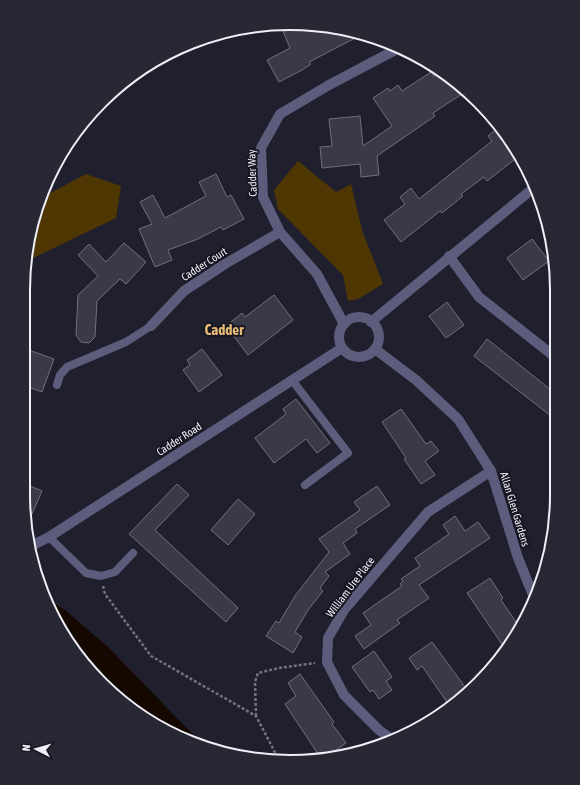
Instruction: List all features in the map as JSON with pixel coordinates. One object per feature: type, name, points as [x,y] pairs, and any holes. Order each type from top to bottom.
[{"type":"street","name":"Cadder Way","points":[[344,324],[317,274],[280,232],[263,197],[261,148],[280,114],[329,85],[392,51]]},
{"type":"street","points":[[371,322],[530,191]]},
{"type":"street","name":"Cadder Court","points":[[151,326],[184,292],[225,264],[280,232]]},
{"type":"street","points":[[450,256],[479,297],[550,353]]},
{"type":"street","points":[[354,318],[360,318],[371,322],[378,332],[378,344],[371,354],[358,357],[352,356],[342,348],[339,336],[344,324],[354,318]]},
{"type":"street","name":"Cadder Road","points":[[35,544],[49,537],[342,348]]},
{"type":"street","name":"Allan Glen Gardens","points":[[375,349],[416,380],[458,419],[491,471],[518,558],[531,592]]},
{"type":"street","name":"William Ure Place","points":[[387,736],[379,730],[344,695],[327,662],[328,638],[344,610],[391,553],[428,512],[491,471]]},
{"type":"lane","points":[[57,385],[60,375],[67,367],[126,342],[151,326]]},
{"type":"lane","points":[[292,380],[348,453],[305,485]]},
{"type":"lane","points":[[49,537],[86,573],[101,576],[115,572],[133,553]]},
{"type":"path","points":[[101,576],[105,594],[151,656],[256,716]]},
{"type":"path","points":[[276,754],[256,716],[255,682],[258,673],[279,668],[327,662]]},
{"type":"shaded area","points":[[298,161],[336,192],[351,184],[362,230],[383,284],[358,299],[348,301],[343,275],[278,209],[274,190]]},
{"type":"shaded area","points":[[86,174],[121,186],[116,218],[32,259],[39,223],[49,194]]},
{"type":"shaded area","points":[[54,604],[65,610],[108,647],[195,736],[175,728],[146,711],[106,679],[74,639]]},
{"type":"building","points":[[283,30],[324,32],[355,38],[309,62],[311,64],[279,82],[267,60],[290,48]]},
{"type":"building","points":[[431,72],[434,76],[436,75],[461,95],[433,113],[435,116],[377,156],[379,175],[361,177],[360,164],[322,168],[320,147],[332,146],[329,119],[360,116],[363,146],[392,126],[373,98],[388,88],[390,91],[398,85],[402,91]]},
{"type":"building","points":[[495,130],[515,159],[487,181],[484,177],[461,194],[463,196],[442,213],[440,211],[401,242],[384,220],[405,204],[400,197],[411,188],[419,199],[492,141],[488,136]]},
{"type":"building","points":[[216,174],[227,197],[231,195],[244,219],[223,230],[221,227],[198,239],[168,250],[172,260],[155,267],[139,229],[152,224],[140,202],[153,195],[165,218],[206,196],[199,182]]},
{"type":"building","points":[[532,239],[548,261],[523,280],[507,258]]},
{"type":"building","points":[[124,243],[146,262],[126,284],[120,279],[97,301],[95,337],[89,343],[81,342],[76,335],[78,295],[98,276],[78,255],[89,244],[106,262]]},
{"type":"building","points":[[274,295],[293,320],[248,355],[226,326],[242,313],[245,317]]},
{"type":"building","points":[[447,302],[464,325],[446,338],[429,316]]},
{"type":"building","points":[[487,339],[550,389],[550,415],[474,356]]},
{"type":"building","points":[[202,349],[222,375],[199,392],[183,370],[190,365],[187,360]]},
{"type":"building","points":[[30,350],[54,359],[42,392],[30,388]]},
{"type":"building","points":[[296,399],[330,443],[317,453],[306,439],[274,463],[255,438],[286,414],[283,409]]},
{"type":"building","points":[[401,409],[426,444],[431,441],[439,451],[425,461],[435,475],[421,484],[382,422]]},
{"type":"building","points":[[177,484],[189,495],[155,530],[238,608],[226,622],[129,534]]},
{"type":"building","points":[[30,486],[42,491],[31,515]]},
{"type":"building","points":[[377,486],[390,505],[355,529],[357,533],[343,543],[350,554],[325,572],[329,576],[320,588],[323,591],[308,610],[295,632],[302,637],[293,653],[266,636],[276,621],[279,623],[295,596],[329,552],[319,539],[360,510],[354,502]]},
{"type":"building","points":[[238,499],[255,514],[228,545],[211,530]]},
{"type":"building","points":[[455,516],[465,531],[478,522],[490,538],[419,585],[429,598],[397,620],[400,623],[364,649],[355,636],[371,625],[363,613],[402,586],[400,584],[403,581],[401,579],[420,566],[415,558],[449,534],[443,525]]},
{"type":"building","points":[[490,578],[503,598],[501,600],[516,623],[502,644],[467,593]]},
{"type":"building","points":[[432,642],[465,687],[447,702],[422,666],[417,670],[409,658]]},
{"type":"building","points":[[374,651],[392,677],[386,681],[392,690],[379,699],[373,690],[370,692],[352,667]]},
{"type":"building","points":[[300,674],[334,722],[332,724],[346,743],[334,751],[318,753],[285,704],[296,696],[288,683]]},
{"type":"district","name":"Cadder","points":[[224,329]]}]
